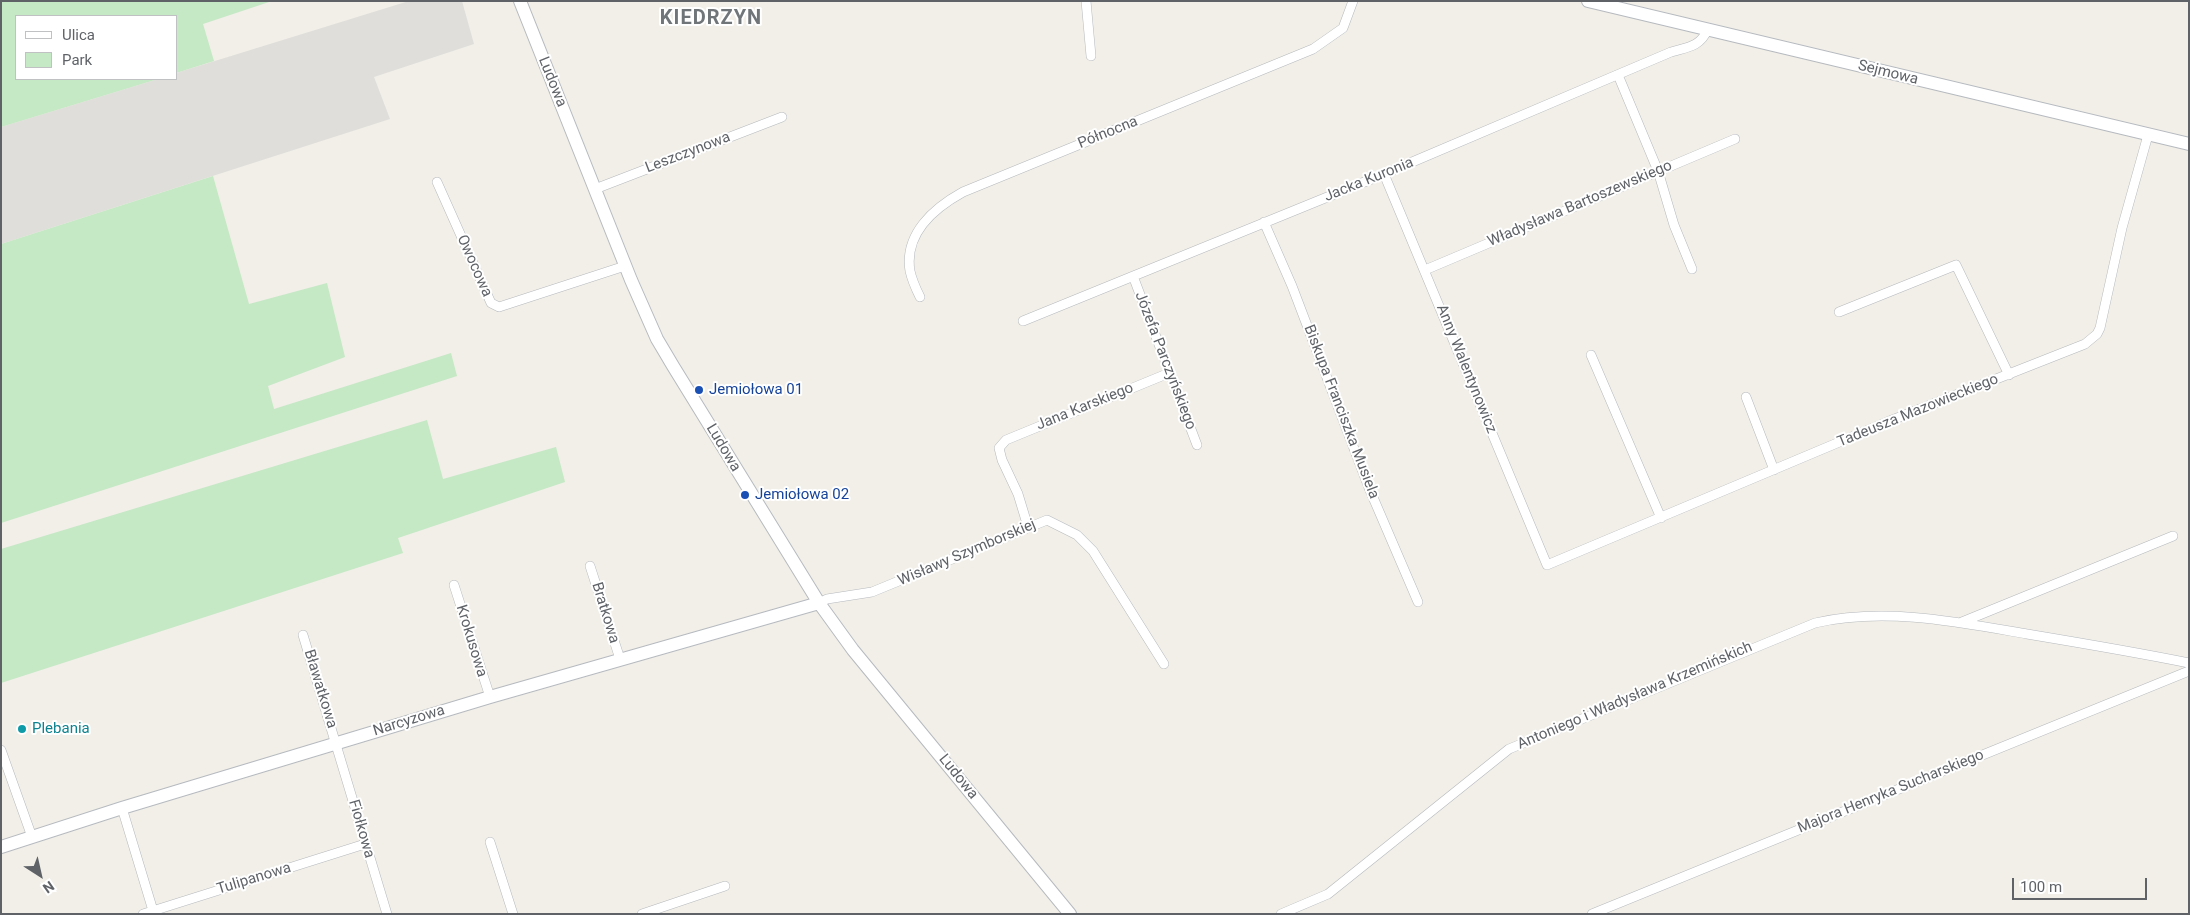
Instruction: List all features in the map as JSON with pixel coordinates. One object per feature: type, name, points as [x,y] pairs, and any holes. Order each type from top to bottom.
[{"type":"main road","name":"Ludowa","points":[[520,1],[625,266],[657,339],[819,602],[853,650],[1070,914]]},
{"type":"main road","name":"Sejmowa","points":[[1588,1],[2189,144]]},
{"type":"main road","name":"Narcyzowa","points":[[1,847],[122,808],[490,697],[819,602]]},
{"type":"street","points":[[1086,1],[1091,56]]},
{"type":"street","name":"Północna","points":[[920,297],[910,274],[911,249],[915,236],[925,220],[949,199],[1313,49],[1343,28],[1353,1]]},
{"type":"street","name":"Jacka Kuronia","points":[[1023,321],[1384,174],[1671,52],[1699,43],[1703,40],[1708,29]]},
{"type":"street","points":[[1618,75],[1658,171],[1674,225],[1692,269]]},
{"type":"street","name":"Leszczynowa","points":[[595,189],[782,117]]},
{"type":"street","name":"Tadeusza Mazowieckiego","points":[[1547,565],[1887,422],[2085,344],[2097,334],[2100,328],[2122,228],[2148,135]]},
{"type":"street","name":"Władysława Bartoszewskiego","points":[[1425,270],[1735,139]]},
{"type":"street","name":"Anny Walentynowicz","points":[[1384,174],[1547,565]]},
{"type":"street","name":"Owocowa","points":[[437,182],[491,303],[499,307],[625,266]]},
{"type":"street","name":"Biskupa Franciszka Musiela","points":[[1264,222],[1292,286],[1366,479],[1418,602]]},
{"type":"street","points":[[1840,312],[1956,265],[2010,375]]},
{"type":"street","name":"Józefa Parczyńskiego","points":[[1133,276],[1198,445]]},
{"type":"street","points":[[1591,355],[1661,518]]},
{"type":"street","name":"Jana Karskiego","points":[[1028,527],[1018,494],[1002,460],[999,448],[1001,444],[1006,440],[1169,372]]},
{"type":"street","points":[[1746,397],[1774,470]]},
{"type":"street","name":"Wisławy Szymborskiej","points":[[819,602],[827,598],[872,592],[1047,520],[1068,530],[1084,541],[1093,551],[1164,664]]},
{"type":"street","name":"Antoniego i Władysława Krzemińskich","points":[[1961,622],[2173,536]]},
{"type":"street","name":"Bratkowa","points":[[590,566],[620,659]]},
{"type":"street","name":"Krokusowa","points":[[454,585],[490,697]]},
{"type":"street","name":"Antoniego i Władysława Krzemińskich","points":[[1281,914],[1328,894],[1504,753],[1533,738],[1815,623],[1829,620],[1895,616],[1961,622],[2189,663]]},
{"type":"street","name":"Bławatkowa","points":[[304,635],[337,743]]},
{"type":"street","name":"Majora Henryka Sucharskiego","points":[[1592,914],[2189,671]]},
{"type":"street","name":"Fiołkowa","points":[[337,743],[387,914]]},
{"type":"street","points":[[1,750],[32,837]]},
{"type":"street","points":[[122,808],[153,912]]},
{"type":"street","points":[[490,842],[513,914]]},
{"type":"street","name":"Tulipanowa","points":[[143,914],[365,844]]},
{"type":"street","points":[[642,914],[725,886]]},
{"type":"shaded area","points":[[409,1],[462,1],[474,44],[374,77],[390,119],[1,244],[1,127],[155,80],[178,80],[178,72]]},
{"type":"green space","points":[[1,1],[272,1],[203,24],[214,61],[178,72],[178,15],[15,15],[15,80],[155,80],[1,127]]},
{"type":"green space","points":[[213,176],[249,304],[327,283],[345,357],[268,386],[274,409],[451,353],[457,376],[1,523],[1,244]]},
{"type":"green space","points":[[427,420],[443,479],[556,447],[565,482],[398,538],[403,553],[1,683],[1,549]]},
{"type":"place","name":"Jemiołowa 01","points":[[699,390]]},
{"type":"place","name":"Jemiołowa 02","points":[[745,495]]},
{"type":"place","name":"Plebania","points":[[22,729]]},
{"type":"district","name":"KIEDRZYN","points":[[711,19]]}]
